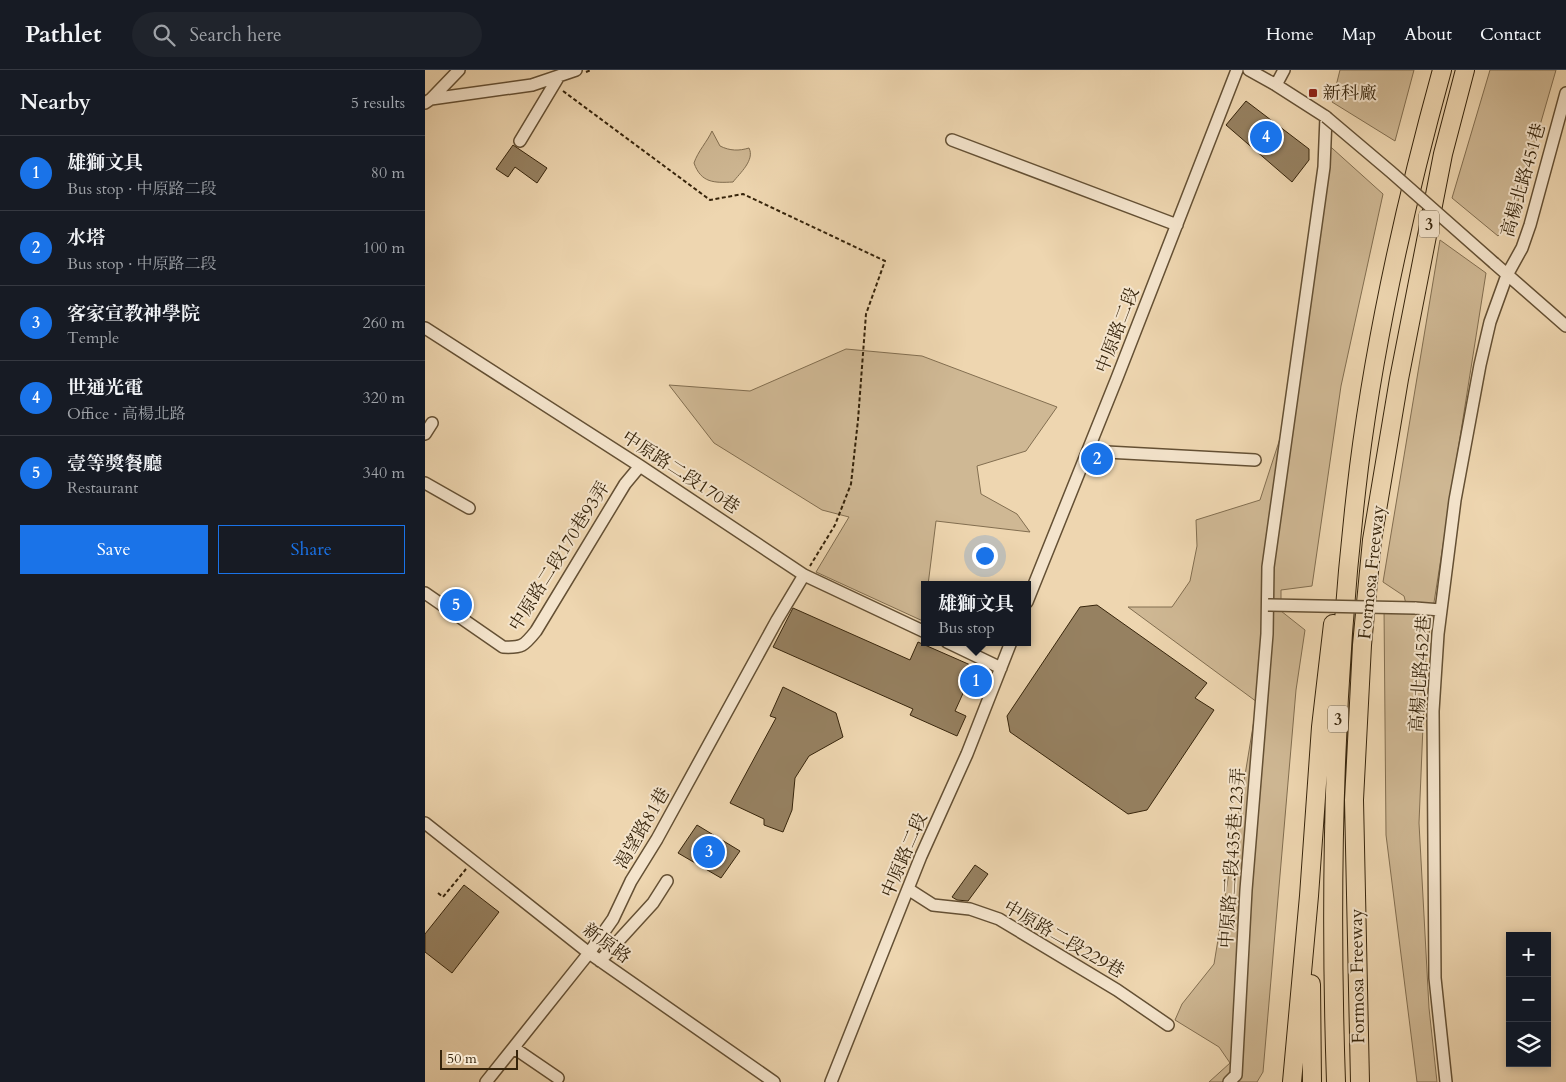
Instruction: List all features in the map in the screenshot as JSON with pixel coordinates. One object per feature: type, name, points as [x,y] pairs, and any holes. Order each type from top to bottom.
[{"type":"highway","name":"Formosa Freeway","points":[[1336,1082],[1333,1015],[1335,766],[1342,641],[1350,547],[1376,357],[1418,157],[1442,70]]},
{"type":"highway","name":"Formosa Freeway","points":[[1360,1082],[1354,800],[1362,645],[1372,540],[1399,379],[1443,154],[1465,70]]},
{"type":"highway","points":[[1292,1082],[1329,651],[1360,465]]},
{"type":"highway","points":[[1309,896],[1312,1082]]},
{"type":"highway","points":[[1357,966],[1371,1082]]},
{"type":"street","points":[[428,101],[459,70]]},
{"type":"street","name":"中原路二段","points":[[1031,592],[1237,70]]},
{"type":"street","points":[[1249,70],[1326,117],[1566,326]]},
{"type":"street","points":[[1276,85],[1284,70]]},
{"type":"street","points":[[428,101],[561,81],[579,72]]},
{"type":"street","points":[[520,141],[561,81]]},
{"type":"street","name":"高楊北路451巷","points":[[1507,275],[1522,248],[1530,225],[1566,92]]},
{"type":"street","name":"中原路二段435巷123弄","points":[[1229,1082],[1236,1075],[1245,890],[1267,634],[1268,567],[1324,166],[1326,117]]},
{"type":"street","points":[[952,140],[1177,225]]},
{"type":"street","name":"高楊北路452巷","points":[[1446,1082],[1435,978],[1433,711],[1441,610],[1455,500],[1480,365],[1490,322],[1507,275]]},
{"type":"street","name":"中原路二段170巷","points":[[425,328],[805,575],[921,630]]},
{"type":"street","points":[[425,434],[432,423]]},
{"type":"street","points":[[1088,451],[1255,460]]},
{"type":"street","name":"中原路二段170巷93弄","points":[[425,593],[503,647],[517,648],[525,645],[536,631],[625,484],[640,466]]},
{"type":"street","points":[[425,484],[469,508]]},
{"type":"street","name":"渴望路81巷","points":[[486,1082],[589,953],[613,919],[631,881],[657,839],[777,620],[805,575]]},
{"type":"street","points":[[1268,605],[1441,610]]},
{"type":"street","points":[[955,646],[1001,668]]},
{"type":"street","name":"中原路二段","points":[[831,1082],[908,889],[967,754],[1009,646]]},
{"type":"street","name":"新原路","points":[[425,823],[589,953],[774,1082]]},
{"type":"street","points":[[600,960],[653,903],[667,881]]},
{"type":"street","name":"中原路二段229巷","points":[[908,889],[933,905],[970,909],[999,919],[1117,990],[1168,1025]]},
{"type":"street","points":[[514,1048],[558,1078]]},
{"type":"path","points":[[579,72],[591,70]]},
{"type":"path","points":[[561,81],[563,91],[710,200],[743,194],[885,261],[866,314],[851,484],[835,525],[805,575]]},
{"type":"path","points":[[438,893],[443,897],[473,861]]},
{"type":"shaded area","points":[[1340,70],[1414,70],[1395,141],[1332,102]]},
{"type":"shaded area","points":[[1490,70],[1556,70],[1512,222],[1498,236],[1452,198]]},
{"type":"shaded area","points":[[712,131],[720,146],[735,150],[749,148],[750,157],[748,162],[733,182],[714,182],[704,178],[700,175],[694,163]]},
{"type":"shaded area","points":[[1323,140],[1383,194],[1341,386],[1312,586],[1281,590],[1281,611],[1305,630],[1296,690],[1263,1072],[1257,1082],[1209,1082],[1230,1063],[1219,1047],[1175,1020],[1182,1004],[1214,964],[1257,702],[1128,607],[1172,607],[1190,581],[1197,546],[1196,520],[1260,500],[1286,420]]},
{"type":"shaded area","points":[[1440,240],[1486,273],[1426,653],[1419,823],[1429,1008],[1437,1082],[1417,1082],[1386,835],[1384,607],[1406,604],[1404,596],[1383,582]]},
{"type":"shaded area","points":[[846,349],[922,356],[1057,407],[1026,451],[977,466],[981,494],[1017,514],[1030,532],[936,521],[928,581],[921,581],[921,620],[816,572],[849,517],[822,510],[714,443],[669,385],[750,391]]},
{"type":"building","points":[[1246,101],[1309,149],[1309,160],[1292,182],[1226,125]]},
{"type":"building","points":[[513,145],[547,168],[537,183],[515,167],[508,177],[496,169]]},
{"type":"building","points":[[1097,605],[1207,683],[1195,698],[1214,710],[1147,810],[1128,814],[1010,732],[1007,716],[1080,607]]},
{"type":"building","points":[[793,608],[910,660],[918,642],[921,643],[921,646],[927,646],[975,667],[955,711],[966,716],[957,736],[910,715],[913,709],[773,647]]},
{"type":"building","points":[[783,687],[836,713],[843,737],[809,756],[795,778],[792,810],[783,832],[764,825],[764,819],[730,803],[776,718],[770,716]]},
{"type":"building","points":[[697,825],[740,851],[721,878],[678,853]]},
{"type":"building","points":[[975,865],[988,874],[968,901],[957,900],[952,897]]},
{"type":"building","points":[[464,885],[499,912],[452,973],[425,952],[425,934]]},
{"type":"place","name":"新科廠","points":[[1313,93]]},
{"type":"place","name":"世通光電","points":[[1266,137]]},
{"type":"place","name":"水塔","points":[[1097,459]]},
{"type":"place","name":"壹等獎餐廳","points":[[456,605]]},
{"type":"place","name":"雄獅文具","points":[[976,681]]},
{"type":"place","name":"客家宣教神學院","points":[[709,852]]}]
